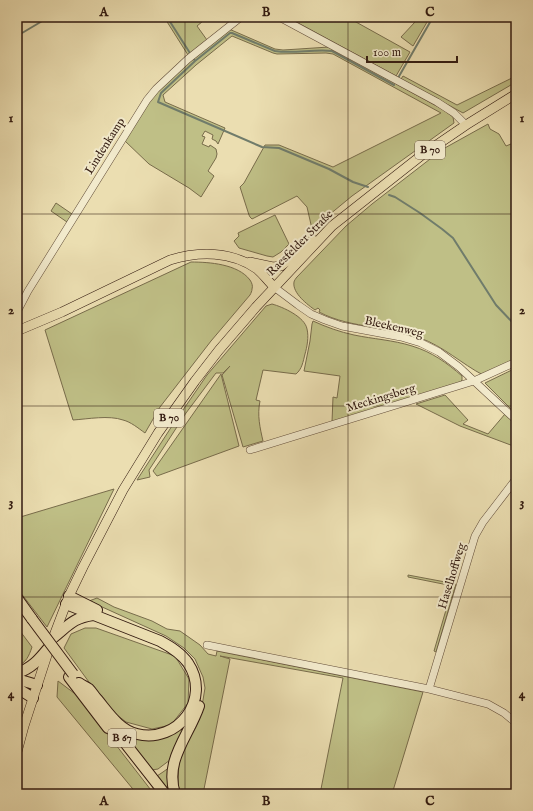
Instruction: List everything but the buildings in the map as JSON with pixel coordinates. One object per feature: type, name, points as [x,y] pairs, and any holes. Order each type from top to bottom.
[{"type":"highway","name":"B 67","points":[[17,598],[30,621]]},
{"type":"highway","points":[[68,600],[94,615],[160,641],[180,653],[188,662],[194,676],[196,685],[195,699],[192,709],[184,720],[174,729],[156,735],[137,734],[118,724],[90,689],[74,678]]},
{"type":"highway","points":[[68,600],[167,640],[184,651],[195,665],[201,684],[200,700],[197,712],[175,757],[172,778],[175,794]]},
{"type":"highway","name":"B 67","points":[[17,608],[30,621],[165,794]]},
{"type":"highway","points":[[17,673],[25,671],[31,667],[52,642],[74,620],[94,615]]},
{"type":"highway","name":"B 67","points":[[74,678],[161,794]]},
{"type":"highway","points":[[17,679],[37,685]]},
{"type":"highway","points":[[17,688],[33,698]]},
{"type":"main road","name":"Raesfelder Straße","points":[[17,331],[62,312],[160,265],[182,256],[193,254],[212,254],[241,260],[258,270],[274,287],[332,226],[422,155],[466,125],[516,94]]},
{"type":"main road","points":[[241,260],[273,268],[281,266],[307,243],[332,226]]},
{"type":"main road","name":"B 70","points":[[17,752],[37,685],[68,600],[83,567],[123,490],[158,433],[195,381],[215,355],[274,287]]},
{"type":"street","name":"Lindenkamp","points":[[17,312],[135,118],[150,96],[188,59],[241,17]]},
{"type":"street","points":[[278,17],[437,102],[454,113],[466,125]]},
{"type":"street","name":"Bleekenweg","points":[[274,287],[298,306],[325,320],[357,330],[379,332],[401,337],[430,347],[450,359],[516,420]]},
{"type":"street","name":"Meckingsberg","points":[[250,450],[474,381],[516,362]]},
{"type":"street","name":"Haselhoffweg","points":[[429,690],[475,536],[482,522],[516,479]]},
{"type":"street","points":[[207,645],[429,690],[488,704],[516,723]]},
{"type":"green space","points":[[164,17],[208,17],[197,26],[207,40],[188,55]]},
{"type":"green space","points":[[287,17],[347,17],[410,52],[396,76]]},
{"type":"green space","points":[[408,17],[430,17],[413,46],[401,37],[415,22]]},
{"type":"green space","points":[[229,29],[275,49],[283,50],[329,47],[442,109],[453,117],[454,123],[352,196],[312,229],[307,207],[297,196],[252,219],[249,215],[240,187],[244,183],[265,145],[279,145],[333,167],[441,113],[333,54],[277,54],[232,36],[196,65],[163,95],[165,102],[225,128],[218,144],[212,139],[213,135],[205,131],[202,136],[205,137],[202,144],[209,147],[210,145],[216,149],[217,154],[208,171],[214,176],[201,197],[149,164],[125,141],[149,101],[167,81]]},
{"type":"green space","points":[[403,76],[457,105],[516,76],[516,82],[463,113],[401,79]]},
{"type":"green space","points":[[488,124],[490,129],[499,134],[506,146],[516,142],[516,360],[483,375],[445,350],[428,341],[402,333],[332,318],[319,312],[320,310],[318,308],[315,310],[301,298],[295,290],[295,280],[346,226],[443,149]]},
{"type":"green space","points":[[56,203],[72,214],[67,222],[51,211]]},
{"type":"green space","points":[[275,215],[289,244],[281,252],[273,257],[239,248],[234,241],[239,236],[238,233]]},
{"type":"green space","points":[[191,262],[214,263],[238,270],[251,282],[252,291],[250,295],[211,341],[160,407],[145,433],[129,422],[117,419],[98,418],[73,420],[45,330]]},
{"type":"green space","points":[[272,304],[282,307],[302,320],[308,332],[308,339],[302,365],[296,374],[263,370],[256,400],[260,401],[259,416],[263,441],[243,447],[222,375],[230,366],[223,373],[216,373],[186,413],[149,470],[150,477],[137,480],[207,375],[266,306]]},
{"type":"green space","points":[[313,321],[349,334],[398,342],[419,348],[445,362],[462,376],[462,380],[460,383],[332,422],[333,397],[337,398],[340,376],[304,371]]},
{"type":"green space","points":[[516,368],[516,414],[485,383]]},
{"type":"green space","points":[[221,374],[239,446],[157,476],[153,471]]},
{"type":"green space","points":[[445,395],[468,420],[463,424],[488,434],[505,414],[516,424],[516,447],[460,426],[416,404]]},
{"type":"green space","points":[[114,489],[47,627],[17,588],[17,518]]},
{"type":"green space","points":[[408,575],[456,584],[436,652],[434,651],[453,586],[408,577]]},
{"type":"green space","points":[[97,598],[114,607],[152,621],[167,629],[180,631],[200,645],[208,654],[216,656],[217,651],[423,692],[392,794],[320,794],[343,678],[220,656],[230,659],[203,794],[181,794],[178,785],[179,759],[197,724],[205,688],[203,677],[195,659],[184,648],[166,636],[89,601]]},
{"type":"green space","points":[[17,627],[32,647],[27,659],[17,666]]},
{"type":"green space","points":[[85,628],[96,628],[175,656],[189,679],[188,703],[171,725],[152,729],[126,722],[108,708],[64,648],[71,634]]},
{"type":"green space","points":[[58,681],[78,696],[154,794],[137,794],[57,697]]},
{"type":"green space","points":[[191,716],[170,760],[158,769],[152,770],[120,729],[142,738]]},
{"type":"green space","points":[[170,767],[171,794],[157,776]]},
{"type":"waterway","points":[[17,36],[49,17]]},
{"type":"waterway","points":[[167,17],[195,61],[230,33],[232,33],[275,51],[332,51],[394,85]]},
{"type":"waterway","points":[[398,78],[433,17]]},
{"type":"waterway","points":[[195,61],[161,93],[158,102],[262,147],[279,148],[329,169],[353,182],[368,187]]},
{"type":"waterway","points":[[389,195],[395,197],[420,213],[453,238],[496,305],[516,326]]}]
